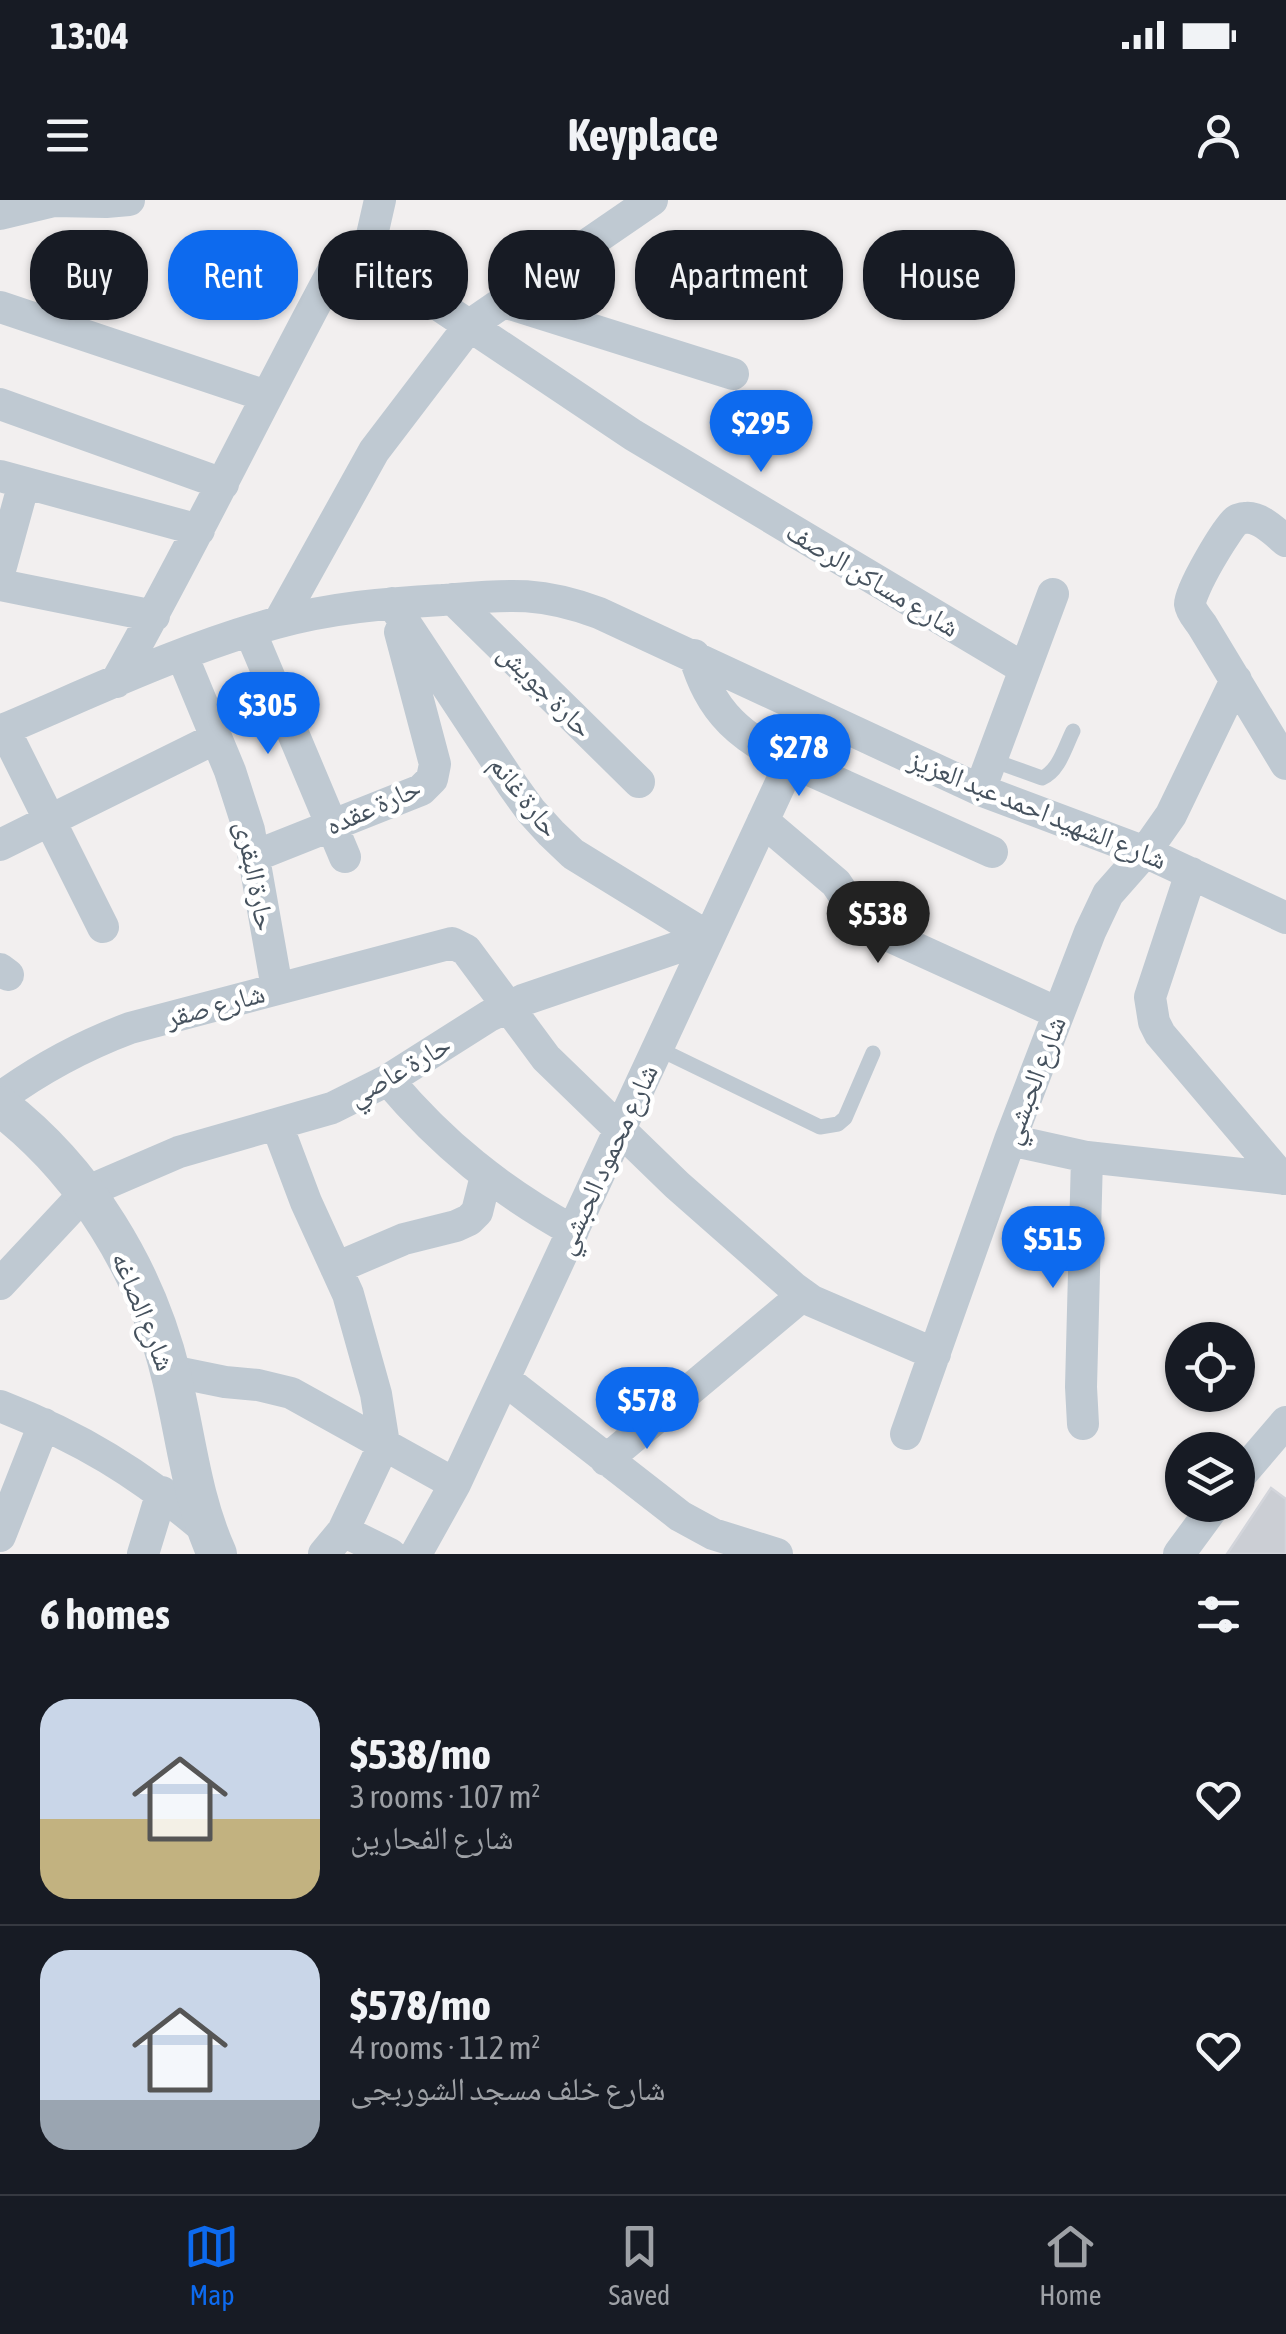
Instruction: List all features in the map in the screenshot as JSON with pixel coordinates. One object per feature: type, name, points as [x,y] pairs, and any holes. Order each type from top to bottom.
[{"type":"street","points":[[0,214],[54,201],[129,200]]},
{"type":"street","points":[[373,230],[380,200]]},
{"type":"street","points":[[608,230],[652,200]]},
{"type":"street","points":[[116,682],[318,299]]},
{"type":"street","points":[[0,308],[266,396]]},
{"type":"street","points":[[345,858],[264,627],[374,451],[470,325],[488,313]]},
{"type":"street","name":"شارع مساكن الرصف","points":[[462,320],[633,436],[1026,669]]},
{"type":"street","points":[[561,320],[733,374]]},
{"type":"street","points":[[0,404],[223,484]]},
{"type":"street","points":[[0,570],[12,480],[199,530]]},
{"type":"street","points":[[1286,541],[1260,521],[1250,517],[1237,520],[1193,590],[1190,603],[1286,764]]},
{"type":"street","points":[[0,584],[154,616]]},
{"type":"street","name":"شارع الشهيد احمد عبد العزيز","points":[[2,730],[182,656],[264,627],[392,603],[517,594],[545,597],[572,604],[986,775],[1286,918]]},
{"type":"street","points":[[986,775],[1053,594]]},
{"type":"street","name":"حارة جويش","points":[[454,599],[639,782]]},
{"type":"street","name":"حارة عقده","points":[[255,856],[421,790],[432,779],[435,764],[392,603]]},
{"type":"street","name":"حارة غانم","points":[[392,603],[530,811],[551,834],[574,854],[708,937]]},
{"type":"street","name":"حارة البقرى","points":[[182,656],[242,805],[278,988]]},
{"type":"street","points":[[694,656],[715,704],[754,740],[791,761],[992,852]]},
{"type":"street","name":"شارع الحبشي","points":[[906,1434],[1010,1140],[1090,932],[1108,894],[1146,852],[1171,815],[1236,680]]},
{"type":"street","points":[[2,730],[102,928]]},
{"type":"street","points":[[0,846],[216,738]]},
{"type":"street","name":"شارع محمود الحبشي","points":[[416,1554],[456,1484],[791,761]]},
{"type":"street","points":[[763,821],[836,883],[854,910],[878,931],[1058,1014]]},
{"type":"street","points":[[1191,873],[1150,997],[1154,1022],[1160,1034],[1285,1179]]},
{"type":"street","name":"حارة عاصي","points":[[86,1192],[179,1152],[332,1108],[388,1080],[523,1000],[708,937]]},
{"type":"street","name":"شارع صقر","points":[[0,1098],[58,1059],[130,1028],[444,944],[466,950],[507,1008]]},
{"type":"street","points":[[507,1008],[546,1058],[677,1185],[803,1295],[935,1354]]},
{"type":"street","points":[[388,1080],[442,1139],[486,1176],[573,1231]]},
{"type":"street","name":"شارع الصاغه","points":[[0,1106],[53,1152],[86,1192],[127,1260],[171,1371],[186,1450],[211,1541]]},
{"type":"street","points":[[277,1125],[306,1202],[348,1294],[376,1394],[384,1444],[334,1543],[390,1554]]},
{"type":"street","points":[[1010,1140],[1087,1157],[1285,1179]]},
{"type":"street","points":[[1083,1424],[1087,1157]]},
{"type":"street","points":[[336,1268],[404,1239],[469,1220],[476,1212],[486,1176]]},
{"type":"street","points":[[0,1284],[86,1192]]},
{"type":"street","points":[[606,1460],[803,1295]]},
{"type":"street","points":[[171,1371],[291,1393],[456,1484]]},
{"type":"street","points":[[504,1379],[680,1516],[707,1544],[777,1554]]},
{"type":"street","points":[[0,1406],[66,1433],[115,1460],[162,1492],[211,1541]]},
{"type":"street","points":[[1255,1458],[1286,1422]]},
{"type":"street","points":[[0,1536],[44,1424]]},
{"type":"street","points":[[144,1554],[162,1492]]},
{"type":"street","points":[[1179,1554],[1203,1522]]},
{"type":"lane","points":[[986,775],[1049,776],[1074,731]]},
{"type":"lane","points":[[657,1048],[820,1126],[830,1126],[845,1118],[873,1053]]},
{"type":"building","points":[[1271,1488],[1286,1499],[1286,1554],[1227,1554],[1248,1522],[1255,1522],[1255,1512]]}]
